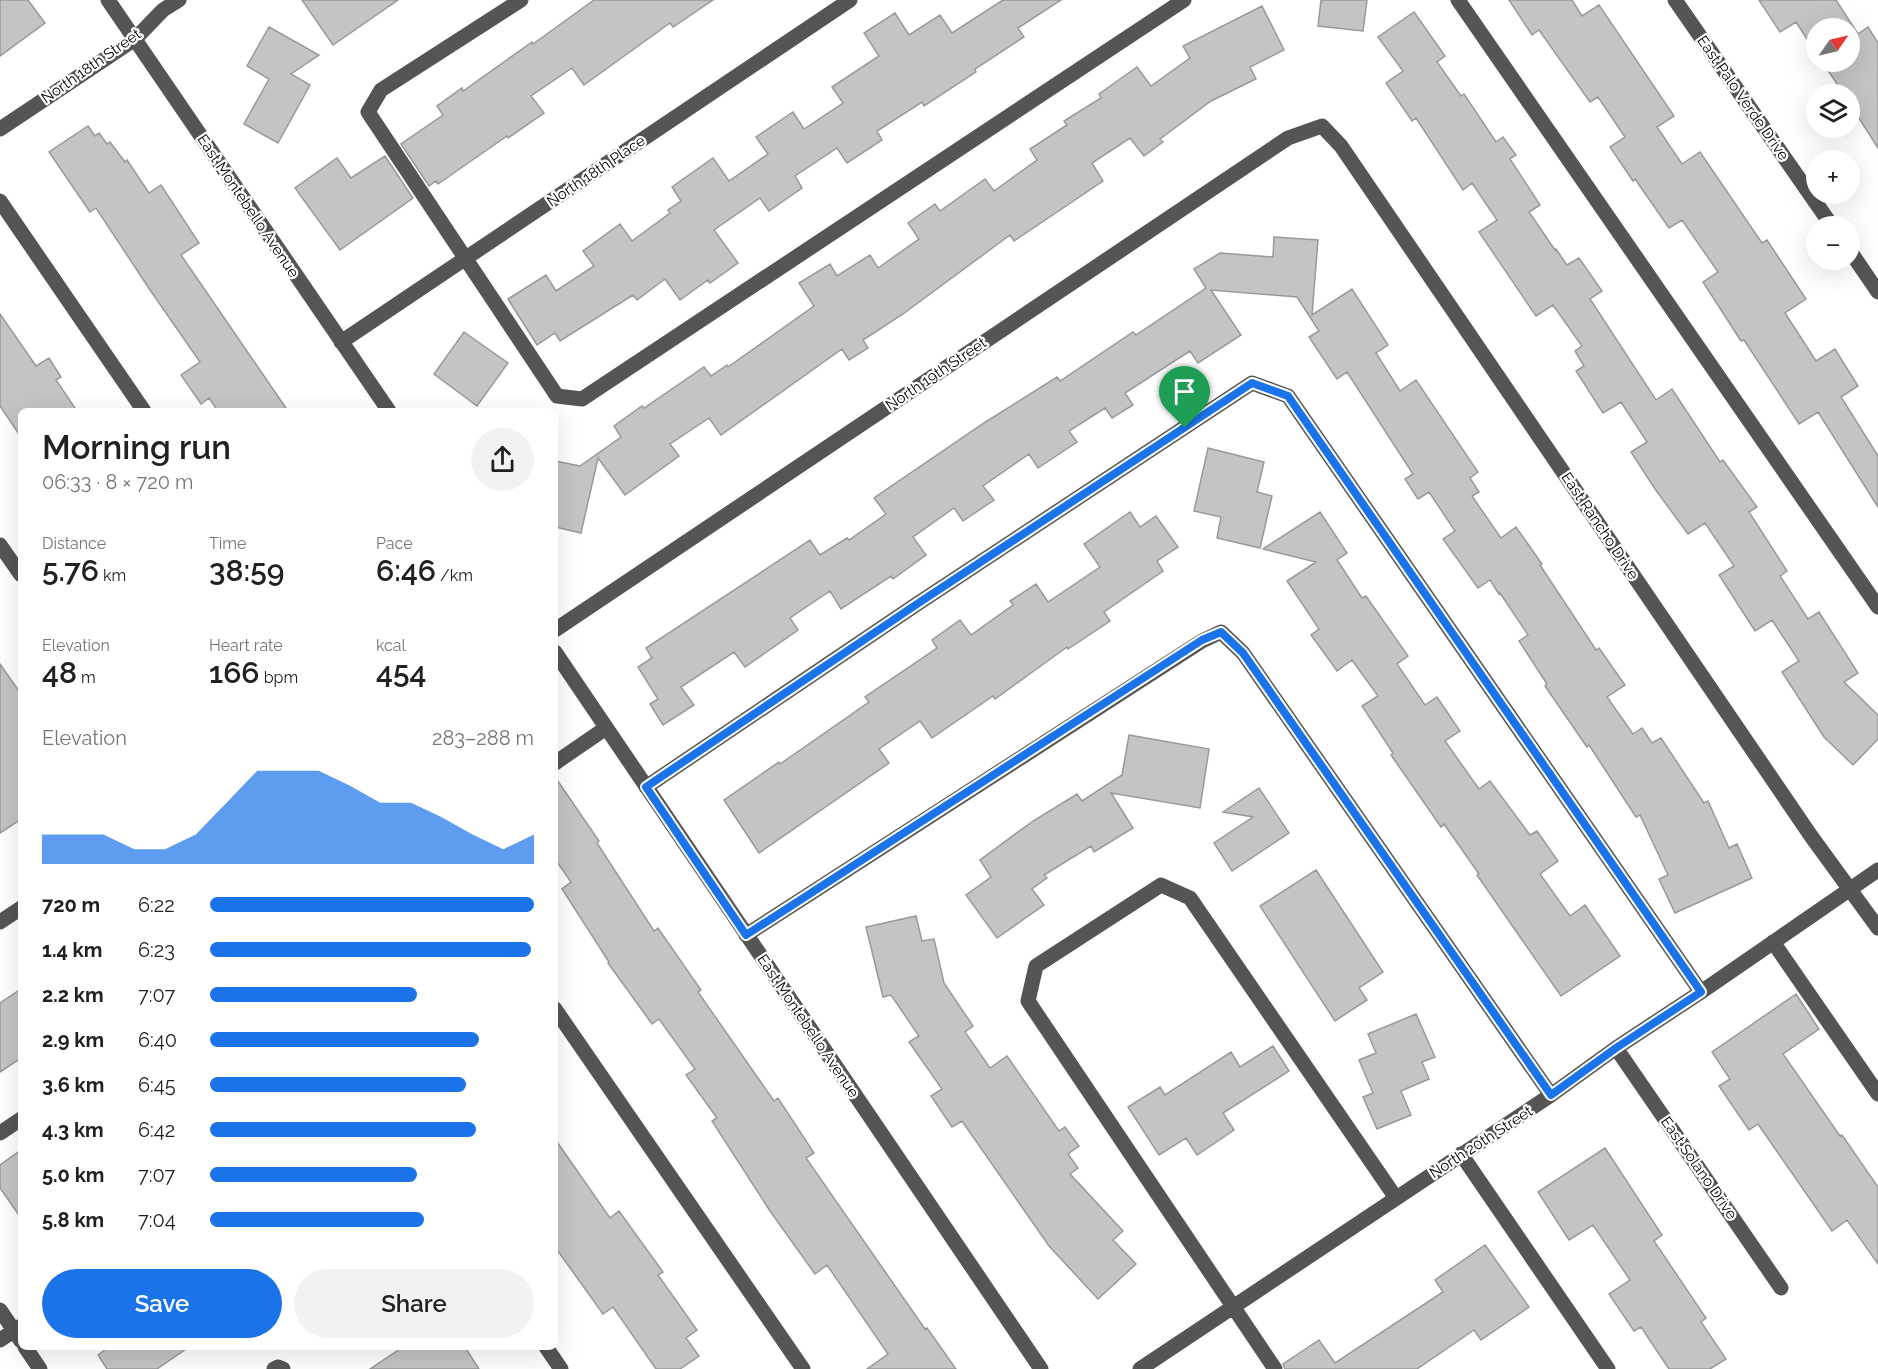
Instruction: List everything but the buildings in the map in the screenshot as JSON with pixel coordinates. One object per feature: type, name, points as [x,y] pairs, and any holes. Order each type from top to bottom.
[{"type":"street","name":"East Montebello Avenue","points":[[108,0],[387,408]]},
{"type":"street","name":"North 18th Street","points":[[0,129],[135,39],[163,10],[179,0]]},
{"type":"street","points":[[521,0],[381,90],[368,112],[557,396],[582,399],[1184,0]]},
{"type":"street","name":"North 18th Place","points":[[341,342],[850,0]]},
{"type":"street","points":[[1458,0],[1878,607]]},
{"type":"street","name":"East Palo Verde Drive","points":[[1675,0],[1825,216]]},
{"type":"street","name":"North 19th Street","points":[[558,628],[1288,138],[1322,126]]},
{"type":"street","name":"East Rancho Drive","points":[[1322,126],[1341,146],[1811,836],[1878,928]]},
{"type":"street","points":[[0,201],[142,408]]},
{"type":"street","points":[[1860,266],[1878,292]]},
{"type":"street","points":[[646,787],[917,604],[1252,383],[1288,396],[1701,992]]},
{"type":"street","points":[[0,544],[18,571]]},
{"type":"street","points":[[746,935],[1202,640],[1221,632],[1243,653],[1551,1095]]},
{"type":"street","name":"East Montebello Avenue","points":[[558,656],[1041,1369]]},
{"type":"street","points":[[558,761],[606,728]]},
{"type":"street","name":"North 20th Street","points":[[1140,1369],[1551,1095],[1616,1048],[1878,870]]},
{"type":"street","points":[[1275,1369],[1028,1001],[1036,966],[1161,885],[1190,898],[1396,1198]]},
{"type":"street","points":[[0,922],[18,910]]},
{"type":"street","points":[[1773,942],[1878,1094]]},
{"type":"street","points":[[558,1013],[803,1369]]},
{"type":"street","name":"East Solano Drive","points":[[1616,1048],[1781,1288]]},
{"type":"street","points":[[0,1133],[18,1121]]},
{"type":"street","points":[[1461,1154],[1608,1369]]},
{"type":"street","points":[[0,1310],[18,1332]]},
{"type":"street","points":[[0,1340],[18,1333]]},
{"type":"street","points":[[27,1350],[40,1369]]},
{"type":"street","points":[[548,1350],[561,1369]]},
{"type":"street","points":[[274,1369],[278,1367],[283,1369]]},
{"type":"route","points":[[1252,383],[1288,396],[1701,992],[1616,1048],[1551,1095],[1243,653],[1221,632],[1202,640],[746,935],[646,787],[917,604],[1185,428],[1252,383]]}]
